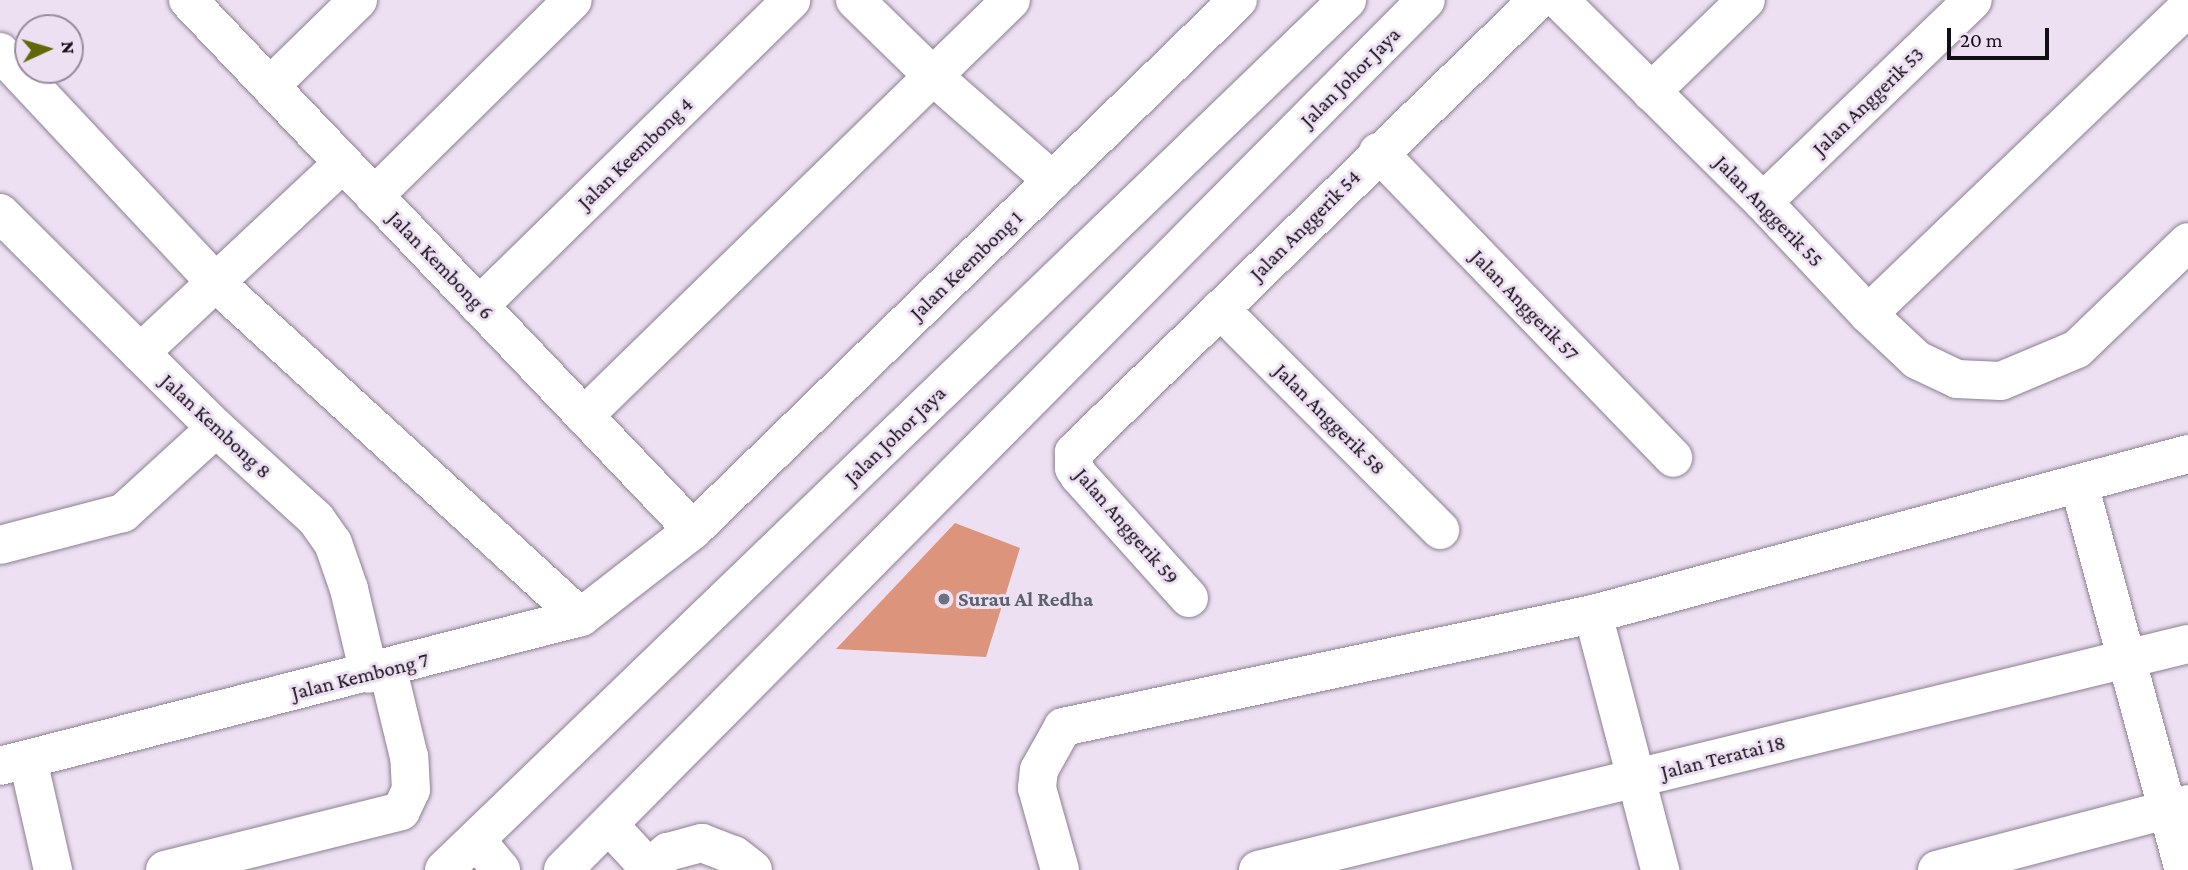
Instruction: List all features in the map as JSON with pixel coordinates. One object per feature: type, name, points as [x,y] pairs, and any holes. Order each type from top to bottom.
[{"type":"street","name":"Jalan Kembong 6","points":[[188,0],[693,530]]},
{"type":"street","points":[[270,86],[358,0]]},
{"type":"street","points":[[374,196],[573,0]]},
{"type":"street","name":"Jalan Keembong 4","points":[[479,306],[790,0]]},
{"type":"street","points":[[855,0],[933,76],[1053,181]]},
{"type":"street","points":[[584,416],[1011,0]]},
{"type":"street","name":"Jalan Keembong 1","points":[[693,530],[1238,0]]},
{"type":"street","name":"Jalan Johor Jaya","points":[[444,870],[1347,0]]},
{"type":"street","name":"Jalan Johor Jaya","points":[[564,870],[1426,0]]},
{"type":"street","name":"Jalan Anggerik 54","points":[[1074,452],[1378,152],[1538,0]]},
{"type":"street","name":"Jalan Anggerik 55","points":[[1559,0],[1763,202],[1868,314],[1917,359],[1957,379],[2000,381],[2037,370],[2077,349],[2188,242]]},
{"type":"street","points":[[1651,92],[1746,0]]},
{"type":"street","name":"Jalan Anggerik 53","points":[[1763,202],[1973,0]]},
{"type":"street","points":[[1868,314],[2188,7]]},
{"type":"street","points":[[0,52],[217,284],[581,617]]},
{"type":"street","name":"Jalan Anggerik 57","points":[[1378,152],[1673,458]]},
{"type":"street","points":[[140,353],[217,284],[343,163]]},
{"type":"street","name":"Jalan Kembong 8","points":[[0,213],[216,428],[316,519],[333,543],[409,757],[411,790],[401,811],[166,870]]},
{"type":"street","name":"Jalan Anggerik 58","points":[[1220,309],[1440,530]]},
{"type":"street","points":[[0,545],[123,513],[216,428]]},
{"type":"street","name":"Jalan Anggerik 59","points":[[1074,452],[1074,468],[1079,476],[1189,598]]},
{"type":"street","points":[[1060,870],[1037,788],[1039,770],[1063,727],[1593,614],[2188,454]]},
{"type":"street","points":[[2080,484],[2130,659],[2178,806],[2184,870]]},
{"type":"street","name":"Jalan Kembong 7","points":[[14,763],[379,672],[581,617],[693,530]]},
{"type":"street","points":[[1593,614],[1660,870]]},
{"type":"street","name":"Jalan Teratai 18","points":[[1258,870],[2188,644]]},
{"type":"street","points":[[14,763],[53,870]]},
{"type":"street","points":[[1937,870],[2178,806]]},
{"type":"street","points":[[609,825],[648,869],[668,852],[702,843],[734,855],[753,870]]},
{"type":"street","points":[[475,840],[501,870]]},
{"type":"building","name":"Surau Al Redha","points":[[955,523],[1020,548],[986,657],[836,649]]},
{"type":"place","name":"Surau Al Redha","points":[[944,599]]}]
